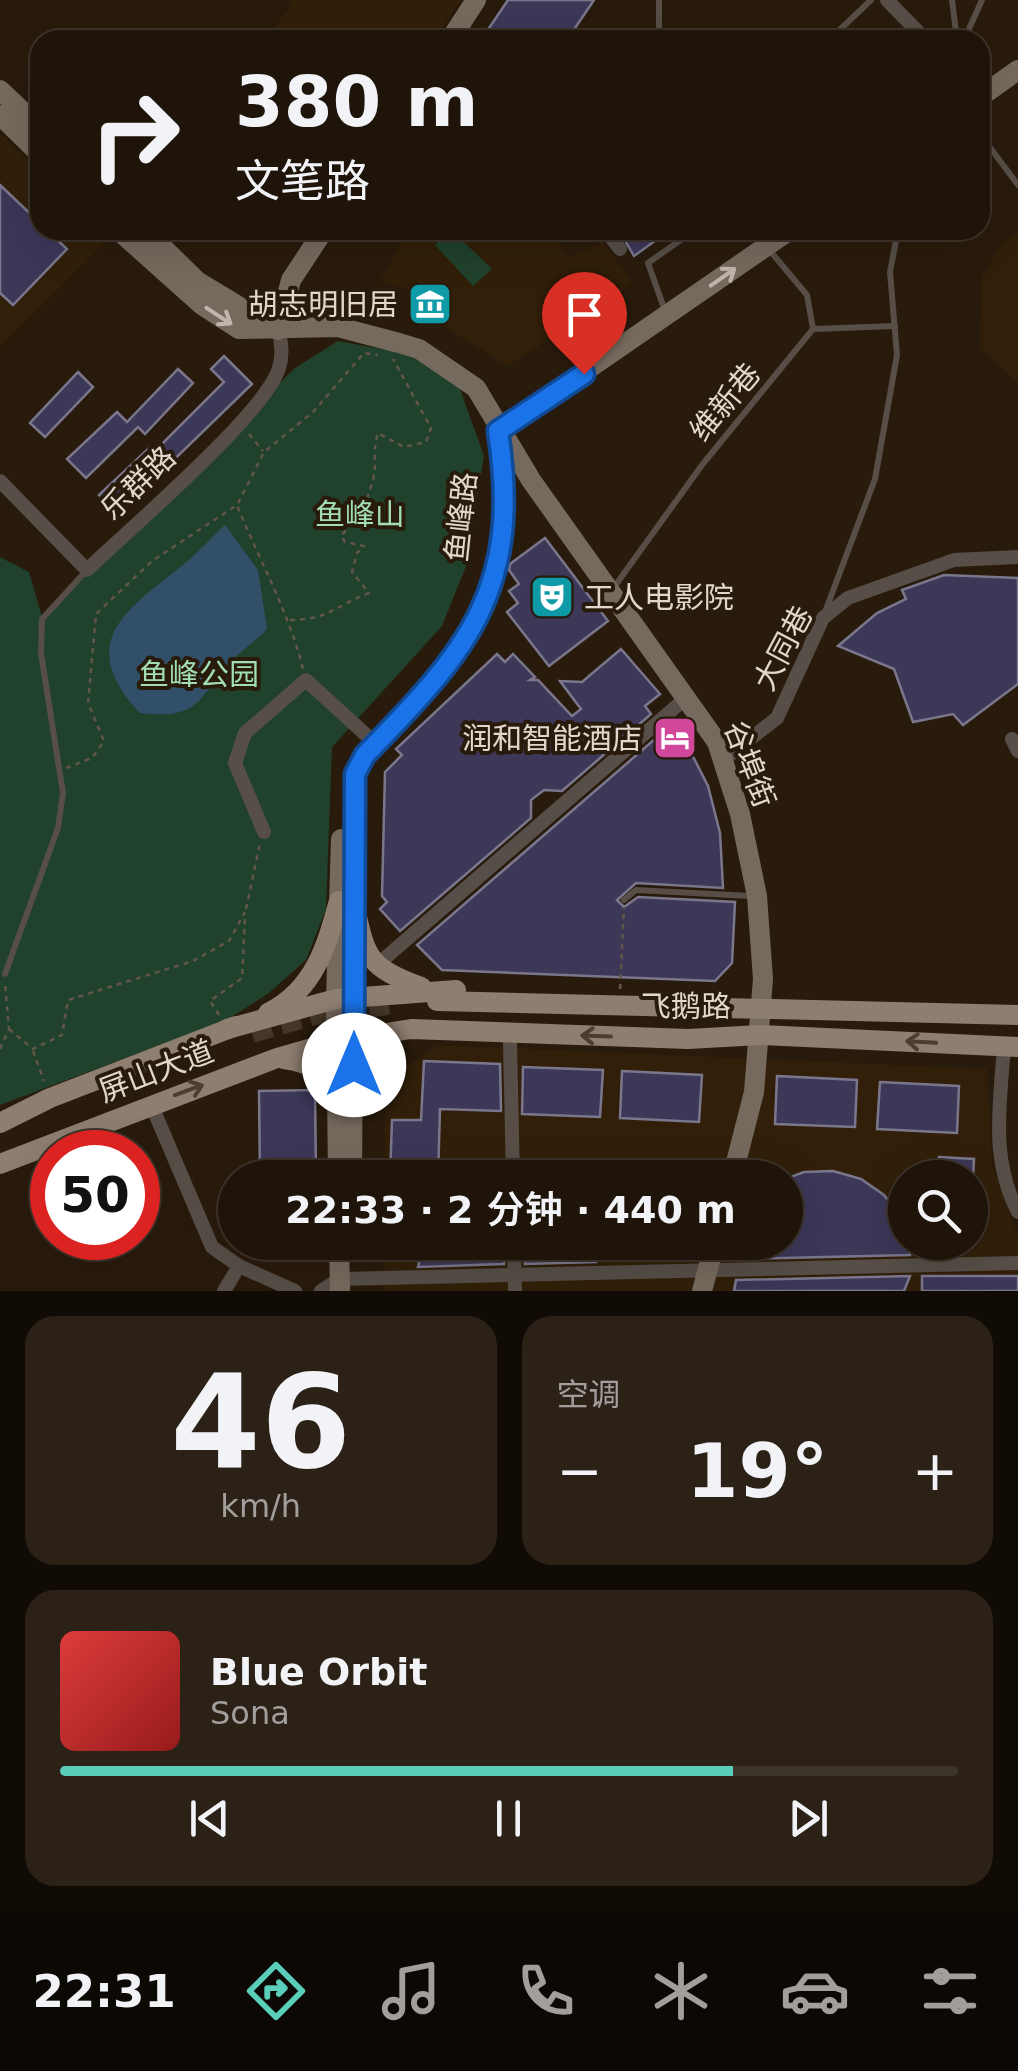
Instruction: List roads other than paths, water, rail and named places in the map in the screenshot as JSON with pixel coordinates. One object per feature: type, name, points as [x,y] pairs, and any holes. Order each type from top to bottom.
[{"type":"main road","points":[[456,30],[476,0]]},
{"type":"main road","points":[[990,90],[1018,70]]},
{"type":"main road","points":[[0,90],[30,118]]},
{"type":"main road","points":[[0,115],[30,144]]},
{"type":"main road","name":"谷埠街","points":[[129,240],[202,305],[239,329],[338,328],[419,350],[476,388],[498,431],[717,742],[740,814],[757,896],[762,1010],[754,1092],[737,1160]]},
{"type":"main road","points":[[155,240],[197,281],[278,330],[290,280],[317,240]]},
{"type":"main road","points":[[498,431],[771,240]]},
{"type":"main road","name":"鱼峰路","points":[[351,1160],[345,1040],[347,770],[462,634],[477,598],[496,524],[498,431]]},
{"type":"main road","points":[[346,900],[365,950],[383,973],[432,995]]},
{"type":"main road","points":[[0,1122],[50,1098],[273,1010],[304,988],[321,961],[346,900]]},
{"type":"main road","name":"飞鹅路","points":[[432,995],[762,1010],[1018,1016]]},
{"type":"main road","points":[[228,1029],[345,998],[619,996],[762,1010]]},
{"type":"main road","name":"飞鹅路","points":[[345,1040],[410,1029],[688,1039],[760,1035],[1011,1047]]},
{"type":"main road","name":"屏山大道","points":[[0,1131],[252,1032]]},
{"type":"main road","name":"鱼峰路","points":[[338,1160],[338,1098],[345,1040]]},
{"type":"main road","name":"屏山大道","points":[[0,1164],[278,1058],[345,1040]]},
{"type":"main road","points":[[278,1058],[307,1062],[330,1082],[338,1098]]},
{"type":"main road","points":[[342,1260],[345,1285]]},
{"type":"main road","points":[[345,1285],[348,1260]]},
{"type":"main road","points":[[702,1291],[710,1260]]},
{"type":"street","points":[[888,0],[916,30]]},
{"type":"street","points":[[613,240],[620,249]]},
{"type":"street","name":"乐群路","points":[[87,570],[240,424],[278,372],[282,345],[278,330]]},
{"type":"street","points":[[0,481],[87,570]]},
{"type":"street","name":"大同巷","points":[[723,760],[777,718],[823,618],[848,598],[924,567],[954,560],[1018,558]]},
{"type":"street","points":[[264,832],[235,763],[245,733],[306,680],[372,741]]},
{"type":"street","points":[[377,965],[687,697]]},
{"type":"street","points":[[510,1042],[513,1160]]},
{"type":"street","points":[[1011,1047],[997,1147],[1006,1188],[1018,1212]]},
{"type":"street","points":[[151,1104],[212,1247],[239,1266],[294,1291]]},
{"type":"street","points":[[515,1260],[515,1291]]},
{"type":"street","points":[[321,1291],[345,1285],[515,1273],[1018,1263]]},
{"type":"street","points":[[224,1291],[239,1266]]},
{"type":"lane","points":[[659,0],[659,30]]},
{"type":"lane","points":[[839,30],[870,0]]},
{"type":"lane","points":[[952,0],[959,30]]},
{"type":"lane","points":[[966,30],[982,0]]},
{"type":"lane","points":[[990,147],[1018,185]]},
{"type":"lane","points":[[668,315],[648,263],[681,240]]},
{"type":"lane","points":[[758,240],[807,296],[812,328],[894,326]]},
{"type":"lane","points":[[823,618],[875,479],[897,355],[890,272],[896,240]]},
{"type":"lane","name":"维新巷","points":[[611,590],[702,465],[812,328]]},
{"type":"lane","points":[[5,974],[58,828],[63,793],[41,653],[42,619],[87,570]]},
{"type":"lane","points":[[624,900],[636,890],[757,896]]},
{"type":"water","points":[[225,525],[258,570],[267,629],[186,710],[140,713],[120,687],[111,665],[110,645],[116,628],[128,611]]},
{"type":"tunnel","points":[[252,1033],[314,1015],[395,1004]]},
{"type":"place","name":"胡志明旧居","points":[[430,304]]},
{"type":"place","name":"工人电影院","points":[[552,597]]},
{"type":"place","name":"润和智能酒店","points":[[675,738]]},
{"type":"park label","name":"鱼峰山","points":[[360,514]]},
{"type":"park label","name":"鱼峰公园","points":[[199,674]]}]
